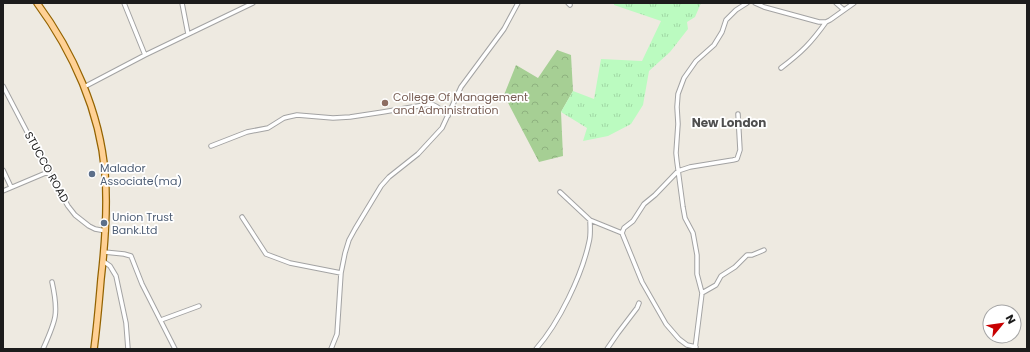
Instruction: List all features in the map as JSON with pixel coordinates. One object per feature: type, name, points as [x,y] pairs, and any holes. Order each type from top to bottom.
[{"type":"main road","points":[[37,3],[65,46],[84,87],[92,109],[102,151],[106,189],[106,231],[94,349]]},
{"type":"street","points":[[124,3],[145,55]]},
{"type":"street","points":[[182,3],[188,34]]},
{"type":"street","points":[[84,87],[145,55],[253,3]]},
{"type":"street","points":[[331,349],[337,334],[342,273],[349,240],[381,186],[389,177],[418,154],[442,128],[462,87],[504,30],[518,3]]},
{"type":"street","points":[[560,192],[590,220],[622,233],[642,282],[666,324],[679,339],[695,348],[702,293],[693,233],[685,218],[678,171],[676,153],[678,94],[684,78],[696,61],[714,45],[729,16],[747,3]]},
{"type":"street","points":[[755,3],[814,21],[826,22]]},
{"type":"street","points":[[836,3],[844,10]]},
{"type":"street","points":[[781,68],[812,42],[826,22],[854,3]]},
{"type":"street","name":"STUCCO ROAD","points":[[3,86],[48,172],[75,215],[95,229],[106,231]]},
{"type":"street","points":[[211,146],[247,132],[268,128],[284,118],[297,115],[333,118],[350,117],[434,104],[448,116]]},
{"type":"street","points":[[622,233],[624,228],[633,221],[644,204],[655,195],[678,171],[690,167],[733,160],[737,158],[740,150],[738,114]]},
{"type":"street","points":[[3,170],[11,187]]},
{"type":"street","points":[[3,191],[48,172]]},
{"type":"street","points":[[242,217],[266,254],[290,263],[342,273]]},
{"type":"street","points":[[536,349],[553,326],[578,278],[590,241],[590,220]]},
{"type":"street","points":[[702,293],[716,285],[721,276],[735,267],[747,255],[752,255],[764,250]]},
{"type":"street","points":[[104,252],[131,256],[142,284],[175,349]]},
{"type":"street","points":[[103,261],[110,266],[116,276],[126,323],[128,349]]},
{"type":"street","points":[[43,349],[56,315],[56,302],[52,282]]},
{"type":"street","points":[[607,349],[637,308],[639,303]]},
{"type":"street","points":[[161,320],[199,306]]},
{"type":"green space","points":[[614,3],[701,3],[695,17],[687,22],[688,29],[670,52],[649,71],[643,105],[631,124],[608,136],[583,141],[587,128],[561,112],[573,91],[594,99],[601,59],[642,61],[661,21],[614,5]]},
{"type":"green space","points":[[557,50],[571,55],[573,91],[561,112],[563,156],[539,162],[504,95],[516,65],[538,78]]},
{"type":"place","name":"College Of Management and Administration","points":[[385,103]]},
{"type":"place","name":"Malador Associate(ma)","points":[[92,174]]},
{"type":"place","name":"Union Trust Bank.Ltd","points":[[104,223]]},
{"type":"district","name":"New London","points":[[729,122]]}]
